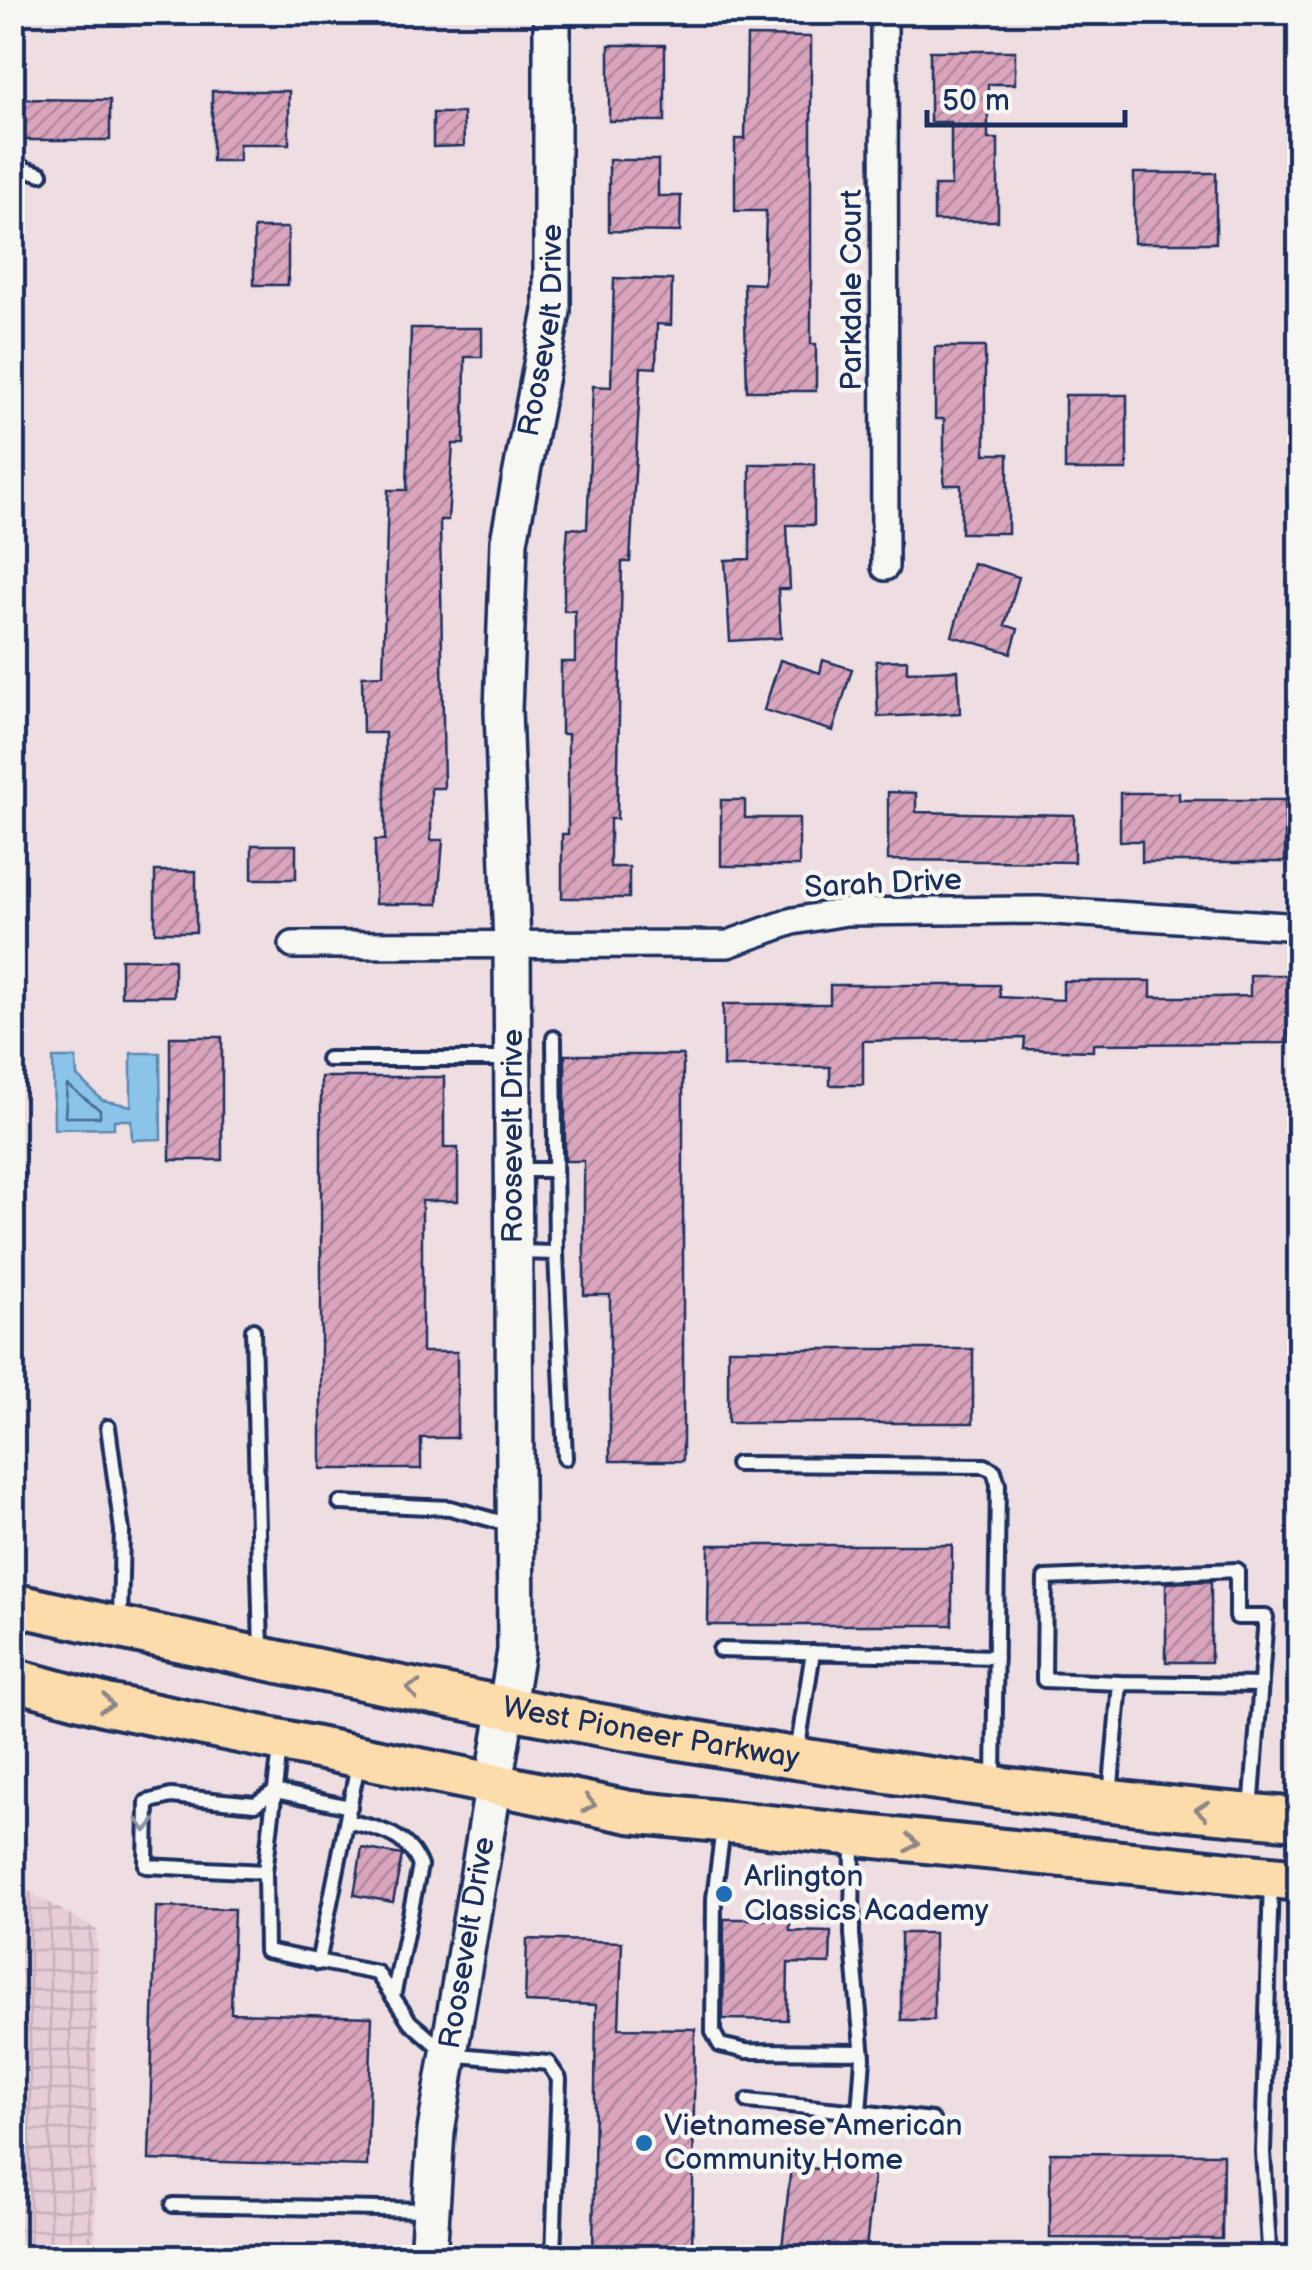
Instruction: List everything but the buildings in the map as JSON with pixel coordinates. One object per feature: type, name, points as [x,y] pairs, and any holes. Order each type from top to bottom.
[{"type":"main road","name":"West Pioneer Parkway","points":[[12,1604],[261,1659],[795,1761],[994,1787],[1300,1819]]},
{"type":"main road","points":[[12,1679],[108,1705],[630,1812],[1285,1879]]},
{"type":"street","name":"Roosevelt Drive","points":[[428,2258],[436,2131],[516,1651],[512,944],[503,710],[508,540],[552,311],[552,12]]},
{"type":"street","name":"Parkdale Court","points":[[884,12],[885,568]]},
{"type":"street","name":"Sarah Drive","points":[[293,946],[728,944],[794,921],[846,912],[1039,910],[1300,927]]},
{"type":"lane","points":[[12,165],[41,174]]},
{"type":"lane","points":[[554,1038],[556,1253],[565,1458]]},
{"type":"lane","points":[[328,1058],[512,1059]]},
{"type":"lane","points":[[513,1170],[555,1170]]},
{"type":"lane","points":[[514,1252],[556,1253]]},
{"type":"lane","points":[[254,1330],[261,1659]]},
{"type":"lane","points":[[108,1427],[122,1531],[120,1628]]},
{"type":"lane","points":[[737,1464],[984,1466],[994,1471],[998,1484],[994,1787]]},
{"type":"lane","points":[[340,1503],[450,1508],[492,1524],[518,1526]]},
{"type":"lane","points":[[1251,1815],[1266,1617],[1238,1617],[1238,1570],[1045,1578],[1044,1680],[1260,1685]]},
{"type":"lane","points":[[720,1650],[996,1657]]},
{"type":"lane","points":[[795,1761],[813,1652]]},
{"type":"lane","points":[[1110,1800],[1120,1683]]},
{"type":"lane","points":[[281,1740],[264,1872],[266,1951],[377,1973],[410,2022],[448,2054],[548,2064],[559,2079],[553,2258]]},
{"type":"lane","points":[[318,1962],[360,1756]]},
{"type":"lane","points":[[264,1872],[146,1866],[146,1802],[172,1796],[254,1804],[275,1791],[348,1814],[413,1847],[420,1866],[393,1998]]},
{"type":"lane","points":[[724,1822],[714,1898],[713,2032],[720,2046],[746,2051],[863,2052]]},
{"type":"lane","points":[[853,1836],[852,1934],[863,2052],[859,2112]]},
{"type":"lane","points":[[1259,2258],[1269,2248],[1263,2152],[1285,1879]]},
{"type":"lane","points":[[748,2100],[932,2120]]},
{"type":"lane","points":[[173,2205],[431,2210]]},
{"type":"shaded area","points":[[12,1882],[97,1930],[95,2257],[13,2257]]},
{"type":"water","points":[[131,1053],[160,1053],[161,1139],[132,1140],[131,1120],[114,1120],[114,1128],[54,1129],[53,1058],[76,1058],[77,1076],[102,1100],[131,1106]]},
{"type":"place","name":"Arlington Classics Academy","points":[[724,1894]]},
{"type":"place","name":"Vietnamese American Community Home","points":[[644,2143]]}]
